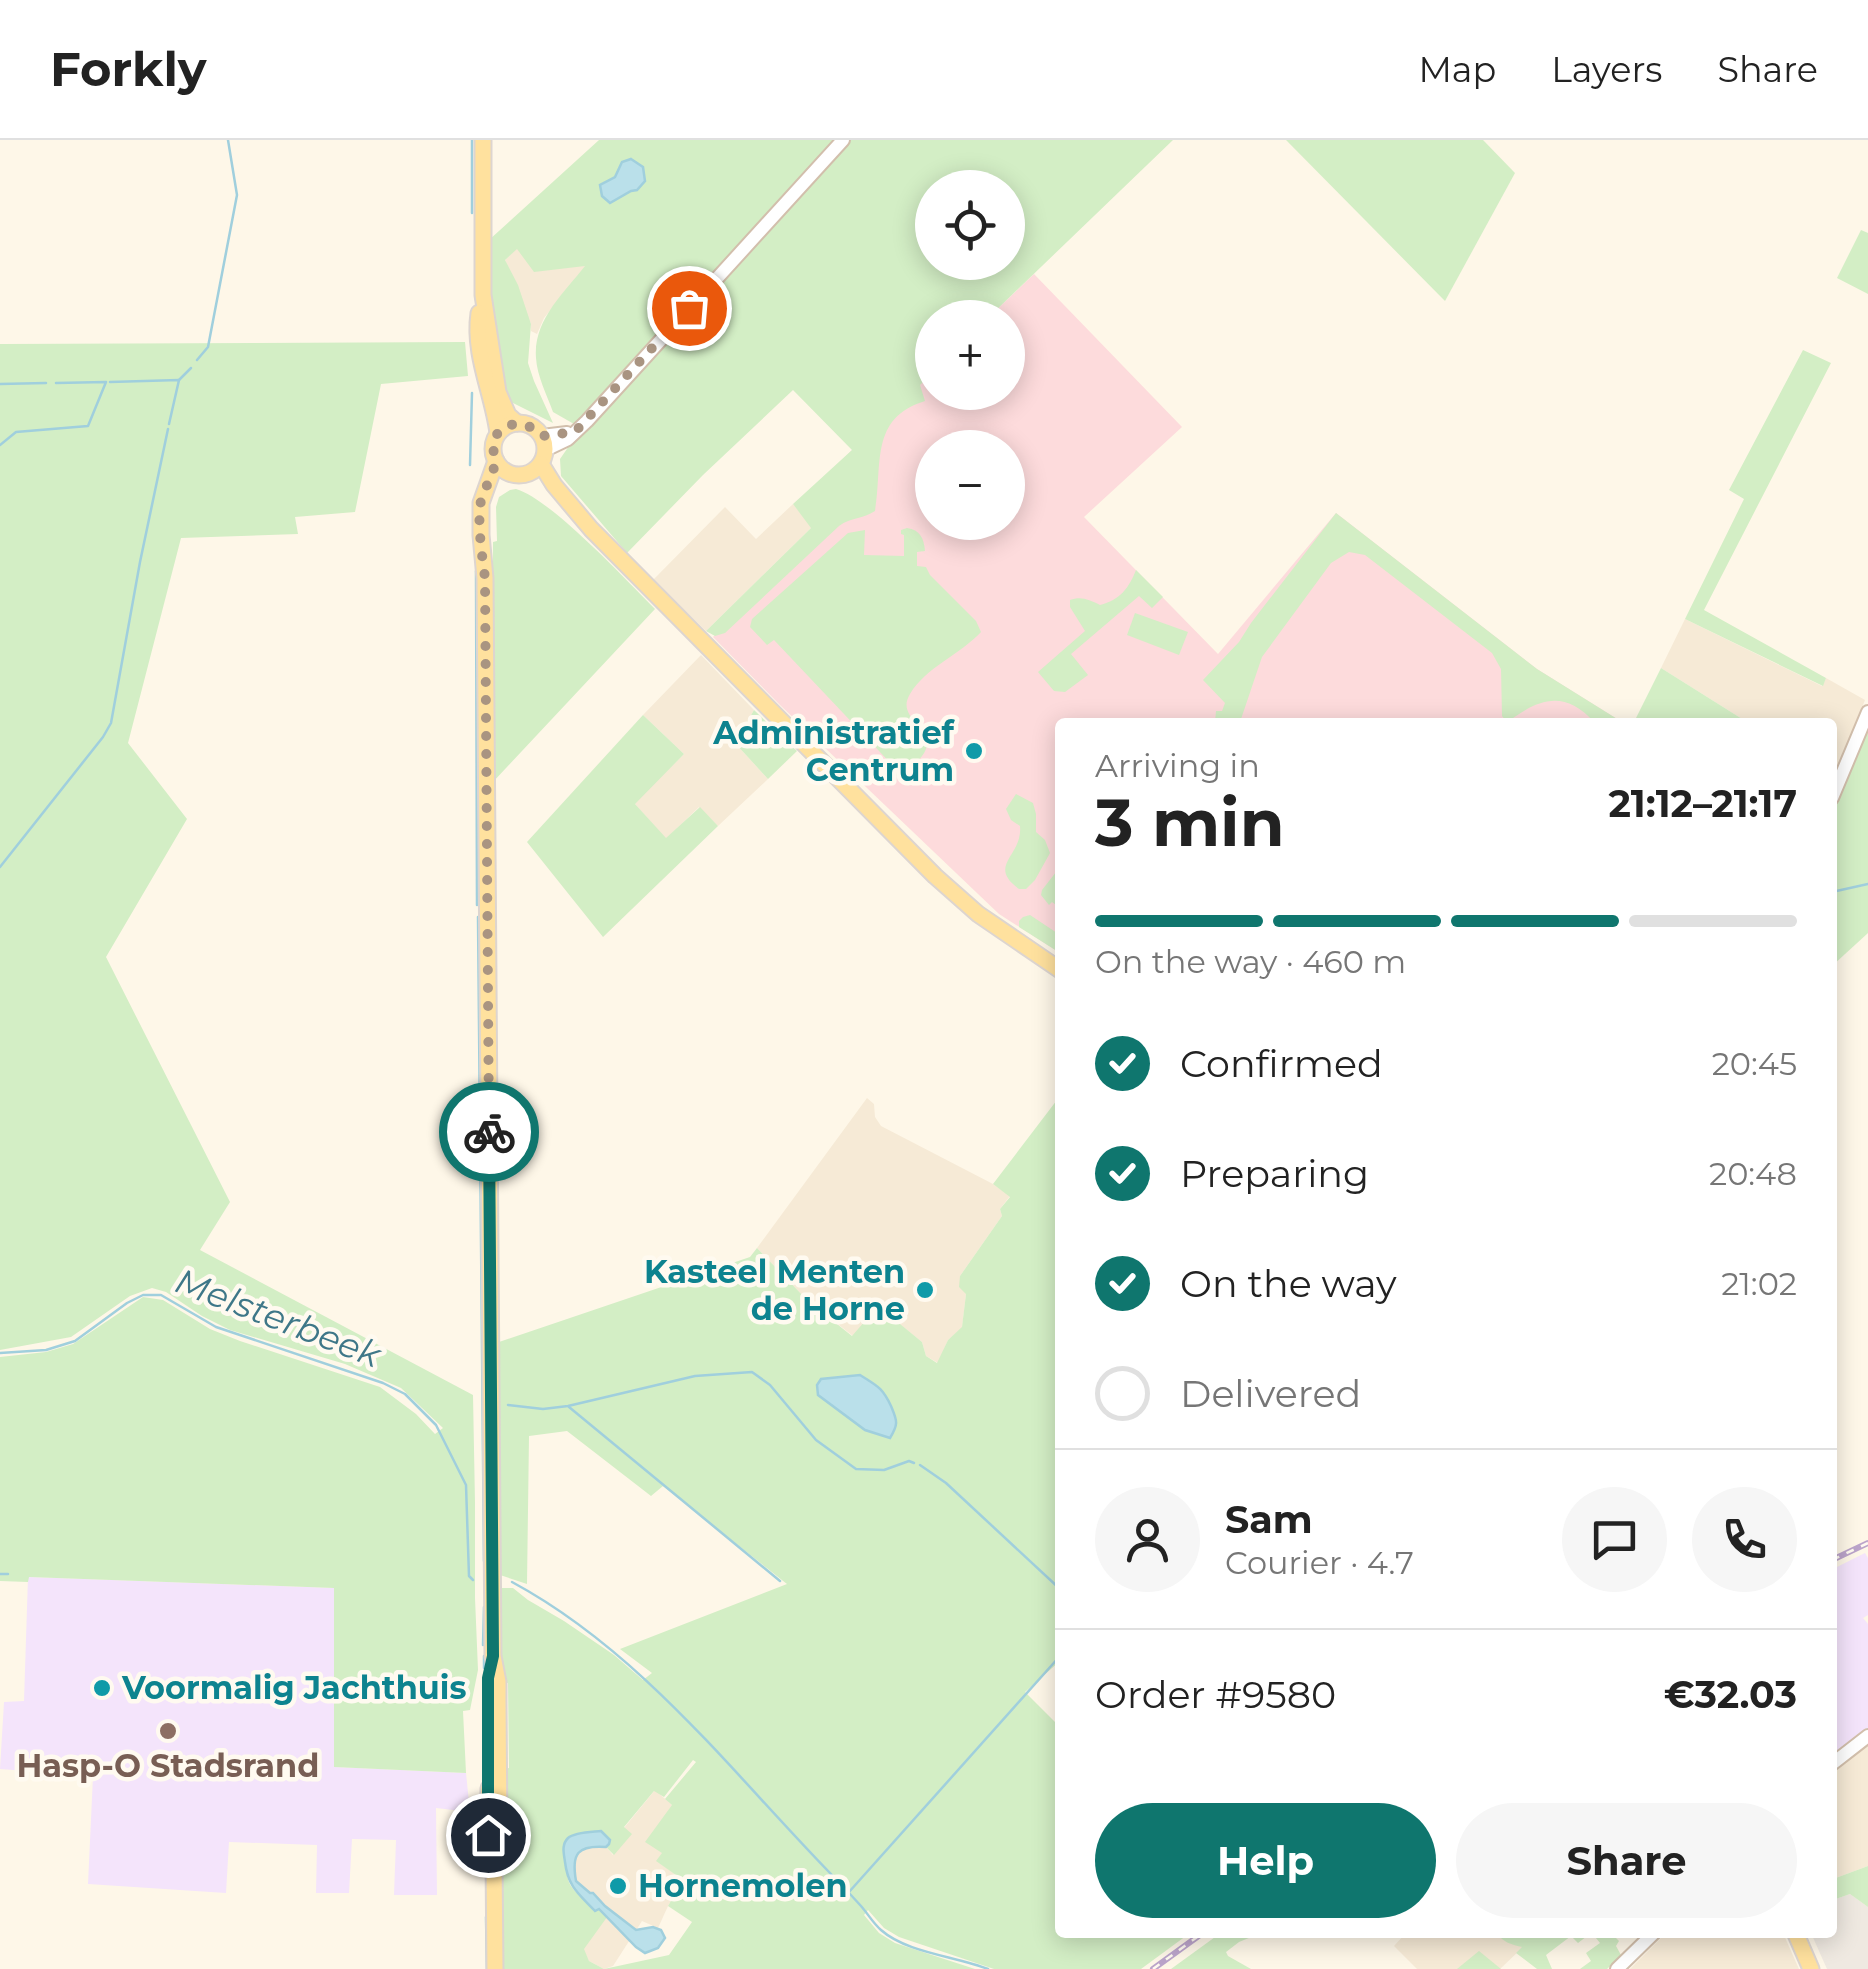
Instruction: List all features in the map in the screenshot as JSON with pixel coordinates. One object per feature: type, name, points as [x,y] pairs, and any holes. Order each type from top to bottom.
[{"type":"main road","points":[[482,140],[483,295],[498,392],[508,414],[517,423],[534,428],[546,492],[591,529],[935,876],[978,914],[1055,967]]},
{"type":"main road","points":[[483,295],[477,325],[498,433],[493,450],[496,461],[510,474]]},
{"type":"main road","points":[[498,433],[517,423]]},
{"type":"main road","points":[[485,578],[493,492],[510,474],[539,456]]},
{"type":"main road","points":[[495,1969],[498,1682],[493,1656],[485,578],[480,503],[496,461]]},
{"type":"main road","points":[[1798,1938],[1811,1969]]},
{"type":"street","points":[[539,456],[575,432],[843,140]]},
{"type":"street","points":[[1837,786],[1868,712]]},
{"type":"street","points":[[1837,1760],[1868,1736]]},
{"type":"street","points":[[1617,1969],[1649,1938]]},
{"type":"shaded area","points":[[517,248],[586,266],[544,318],[537,334],[531,331],[505,260]]},
{"type":"shaded area","points":[[1034,274],[1182,427],[1084,517],[1218,654],[1336,513],[1537,669],[1616,718],[1055,718],[1055,950],[999,914],[713,637],[817,533],[848,454],[915,389],[915,410],[1025,410],[1025,300],[1007,300]]},
{"type":"shaded area","points":[[793,504],[812,527],[706,631],[653,580],[725,507],[756,539]]},
{"type":"shaded area","points":[[1685,619],[1822,686],[1826,678],[1865,700],[1837,773],[1837,718],[1741,718],[1661,668]]},
{"type":"shaded area","points":[[701,655],[754,710],[735,743],[768,779],[718,826],[699,807],[666,839],[634,803],[684,754],[643,715]]},
{"type":"shaded area","points":[[867,1098],[874,1104],[881,1126],[1010,1196],[1000,1209],[1002,1216],[960,1276],[966,1294],[962,1328],[948,1340],[938,1363],[926,1356],[922,1342],[878,1307],[853,1336],[807,1300],[757,1248]]},
{"type":"shaded area","points":[[1865,1553],[1868,1558],[1868,1615],[1863,1618],[1868,1624],[1868,1732],[1837,1757],[1837,1567]]},
{"type":"shaded area","name":"Hasp-O Stadsrand","points":[[28,1577],[334,1588],[334,1767],[466,1773],[470,1812],[436,1808],[437,1895],[394,1895],[396,1840],[352,1839],[349,1893],[316,1893],[317,1845],[229,1842],[226,1893],[88,1884],[93,1776],[0,1769],[4,1702],[24,1701]]},
{"type":"shaded area","points":[[1868,1742],[1868,1866],[1837,1878],[1837,1769]]},
{"type":"shaded area","points":[[655,1790],[672,1805],[663,1853],[657,1861],[683,1880],[658,1928],[642,1921],[613,1966],[604,1969],[589,1961],[583,1949],[592,1894],[576,1881],[574,1861],[578,1853],[591,1845],[606,1847],[613,1855],[624,1828]]},
{"type":"shaded area","points":[[1850,1894],[1868,1907],[1868,1969],[1827,1969],[1813,1938],[1837,1938],[1837,1899]]},
{"type":"shaded area","points":[[1401,1938],[1503,1938],[1523,1947],[1500,1969],[1417,1969],[1394,1946]]},
{"type":"shaded area","points":[[1661,1938],[1785,1938],[1799,1969],[1630,1969]]},
{"type":"green space","points":[[599,140],[835,140],[574,424],[553,412],[538,372],[536,344],[551,308],[585,266],[534,272],[517,249],[505,260],[531,324],[528,363],[553,423],[507,400],[493,330],[489,240]]},
{"type":"green space","points":[[848,140],[1173,140],[1007,300],[915,300],[915,405],[895,419],[887,431],[875,511],[839,526],[725,633],[715,636],[706,631],[811,528],[793,504],[852,450],[793,390],[627,553],[561,476],[560,459]]},
{"type":"green space","points":[[1286,140],[1483,140],[1515,173],[1445,301]]},
{"type":"green space","points":[[1861,230],[1868,233],[1868,294],[1837,278]]},
{"type":"green space","points":[[465,342],[468,376],[381,384],[355,512],[295,517],[298,534],[181,538],[128,743],[187,819],[106,957],[230,1202],[200,1250],[473,1395],[478,1670],[470,1710],[463,1711],[466,1773],[334,1767],[334,1588],[29,1577],[28,1582],[0,1581],[0,1357],[46,1352],[73,1344],[143,1297],[163,1300],[210,1329],[240,1341],[380,1387],[435,1434],[443,1428],[401,1388],[345,1364],[230,1330],[166,1292],[152,1288],[130,1296],[71,1337],[0,1350],[0,344]]},
{"type":"green space","points":[[1803,350],[1831,363],[1704,610],[1826,678],[1823,686],[1685,619],[1744,499],[1729,490]]},
{"type":"green space","points":[[516,489],[568,524],[655,609],[492,783],[493,542],[497,541],[499,497]]},
{"type":"green space","points":[[1336,513],[1537,669],[1616,718],[1590,718],[1573,705],[1552,701],[1531,707],[1514,718],[1504,718],[1501,669],[1492,653],[1365,555],[1349,552],[1331,563],[1262,657],[1241,718],[1215,718],[1216,711],[1222,711],[1225,703],[1203,680],[1239,642]]},
{"type":"green space","points":[[911,529],[915,540],[923,540],[925,551],[917,552],[917,566],[926,567],[976,621],[981,632],[925,676],[910,694],[907,710],[927,742],[921,757],[899,778],[893,774],[897,770],[774,640],[767,645],[750,627],[752,619],[848,533],[865,530],[864,555],[904,556],[901,530]]},
{"type":"green space","points":[[1136,570],[1163,597],[1152,608],[1139,596],[1071,654],[1088,675],[1065,692],[1054,691],[1038,672],[1085,631],[1070,607],[1070,600],[1107,603],[1123,592]]},
{"type":"green space","points":[[1135,613],[1188,632],[1179,655],[1127,635]]},
{"type":"green space","points":[[1661,668],[1741,718],[1636,718]]},
{"type":"green space","points":[[754,710],[797,751],[768,779],[735,743]]},
{"type":"green space","points":[[643,715],[684,754],[635,804],[666,838],[700,807],[718,826],[603,937],[527,842]]},
{"type":"green space","points":[[1868,725],[1868,933],[1837,961],[1837,801]]},
{"type":"green space","points":[[1016,794],[1033,803],[1036,832],[1045,840],[1050,853],[1026,889],[1019,889],[1006,873],[1019,836],[1020,826],[1011,820],[1006,809]]},
{"type":"green space","points":[[1055,873],[1055,904],[1049,905],[1041,895]]},
{"type":"green space","points":[[1030,915],[1055,932],[1055,950],[1019,927],[1023,917]]},
{"type":"green space","points":[[1055,1103],[1055,1665],[1025,1692],[1055,1722],[1055,1938],[1183,1938],[1141,1969],[994,1969],[899,1937],[884,1928],[868,1910],[864,1915],[879,1933],[895,1943],[975,1969],[604,1969],[502,1969],[502,1769],[509,1768],[508,1683],[501,1682],[502,1588],[513,1588],[564,1621],[643,1680],[652,1673],[620,1649],[787,1584],[663,1486],[651,1496],[567,1431],[529,1436],[527,1584],[500,1575],[499,1342],[750,1257],[757,1248],[807,1300],[852,1336],[878,1306],[922,1342],[926,1356],[937,1363],[948,1340],[962,1327],[966,1294],[959,1287],[960,1276],[1002,1216],[1000,1209],[1010,1197],[993,1184]],"holes":[[[693,1760],[696,1762],[665,1799],[672,1805],[645,1842],[662,1853],[656,1861],[683,1880],[668,1906],[692,1922],[669,1955],[604,1969],[589,1961],[584,1949],[610,1913],[583,1898],[570,1884],[567,1865],[573,1835],[609,1844],[606,1847],[614,1855],[632,1834],[624,1827],[654,1791],[664,1797]]]},
{"type":"green space","points":[[1868,1866],[1868,1907],[1850,1894],[1837,1899],[1837,1878]]},
{"type":"green space","points":[[1214,1938],[1249,1938],[1226,1952],[1251,1969],[1171,1969]]},
{"type":"green space","points":[[1502,1938],[1568,1938],[1546,1955],[1552,1969],[1537,1969],[1516,1953],[1522,1947]]},
{"type":"green space","points":[[1596,1938],[1616,1938],[1621,1955],[1607,1969],[1580,1969],[1591,1961],[1586,1953],[1600,1943]]},
{"type":"green space","points":[[1479,1951],[1501,1969],[1457,1969]]},
{"type":"water","points":[[631,159],[643,167],[645,181],[637,190],[610,203],[602,196],[600,185],[615,177],[622,162]]},
{"type":"water","points":[[860,1375],[879,1388],[891,1406],[896,1422],[890,1438],[865,1430],[818,1395],[821,1379]]},
{"type":"water","points":[[601,1831],[609,1844],[579,1853],[576,1881],[636,1930],[661,1930],[665,1938],[658,1948],[645,1953],[636,1947],[599,1909],[595,1911],[572,1884],[566,1871],[566,1841],[575,1835]]},
{"type":"waterway","points":[[197,360],[208,347],[237,195],[228,140]]},
{"type":"waterway","points":[[472,140],[472,213]]},
{"type":"waterway","points":[[179,380],[191,368]]},
{"type":"waterway","points":[[110,382],[179,380],[169,424]]},
{"type":"waterway","points":[[0,445],[16,432],[88,426],[106,382],[56,383]]},
{"type":"waterway","points":[[0,384],[46,383]]},
{"type":"waterway","points":[[470,465],[472,393]]},
{"type":"waterway","points":[[0,867],[111,723],[168,429]]},
{"type":"waterway","points":[[476,571],[477,905]]},
{"type":"waterway","points":[[1837,891],[1868,884]]},
{"type":"waterway","points":[[478,917],[484,1561]]},
{"type":"waterway","name":"Melsterbeek","points":[[0,1353],[46,1350],[75,1341],[127,1303],[143,1295],[161,1295],[216,1327],[383,1383],[405,1394],[436,1425],[466,1485],[469,1576],[473,1580]]},
{"type":"waterway","points":[[508,1405],[543,1409],[568,1406],[695,1376],[752,1372],[770,1385],[816,1440],[856,1469],[884,1470],[909,1461],[914,1463]]},
{"type":"waterway","points":[[569,1407],[780,1581]]},
{"type":"waterway","points":[[920,1465],[946,1483],[1055,1584]]},
{"type":"waterway","points":[[0,1574],[8,1574]]},
{"type":"waterway","name":"Melsterbeek","points":[[512,1582],[602,1642],[642,1677],[719,1754],[881,1930],[904,1944],[988,1969]]},
{"type":"waterway","points":[[483,1645],[484,1607]]},
{"type":"waterway","points":[[484,1656],[484,1668]]},
{"type":"waterway","points":[[849,1892],[1055,1662]]},
{"type":"waterway","points":[[486,1917],[487,1969]]},
{"type":"railway","points":[[1837,1558],[1868,1543]]},
{"type":"railway","points":[[1153,1969],[1196,1938]]},
{"type":"way so far","points":[[489,1132],[485,578],[480,503],[496,461],[493,444],[498,433],[517,423],[534,428],[542,436],[575,432],[689,308]]},
{"type":"place","name":"Administratief Centrum","points":[[974,751]]},
{"type":"place","name":"Kasteel Menten de Horne","points":[[925,1290]]},
{"type":"place","name":"Voormalig Jachthuis","points":[[102,1688]]},
{"type":"place","name":"Hasp-O Stadsrand","points":[[168,1731]]},
{"type":"place","name":"Hornemolen","points":[[618,1886]]},
{"type":"route","points":[[488,1835],[488,1678],[493,1656],[489,1132]]}]
